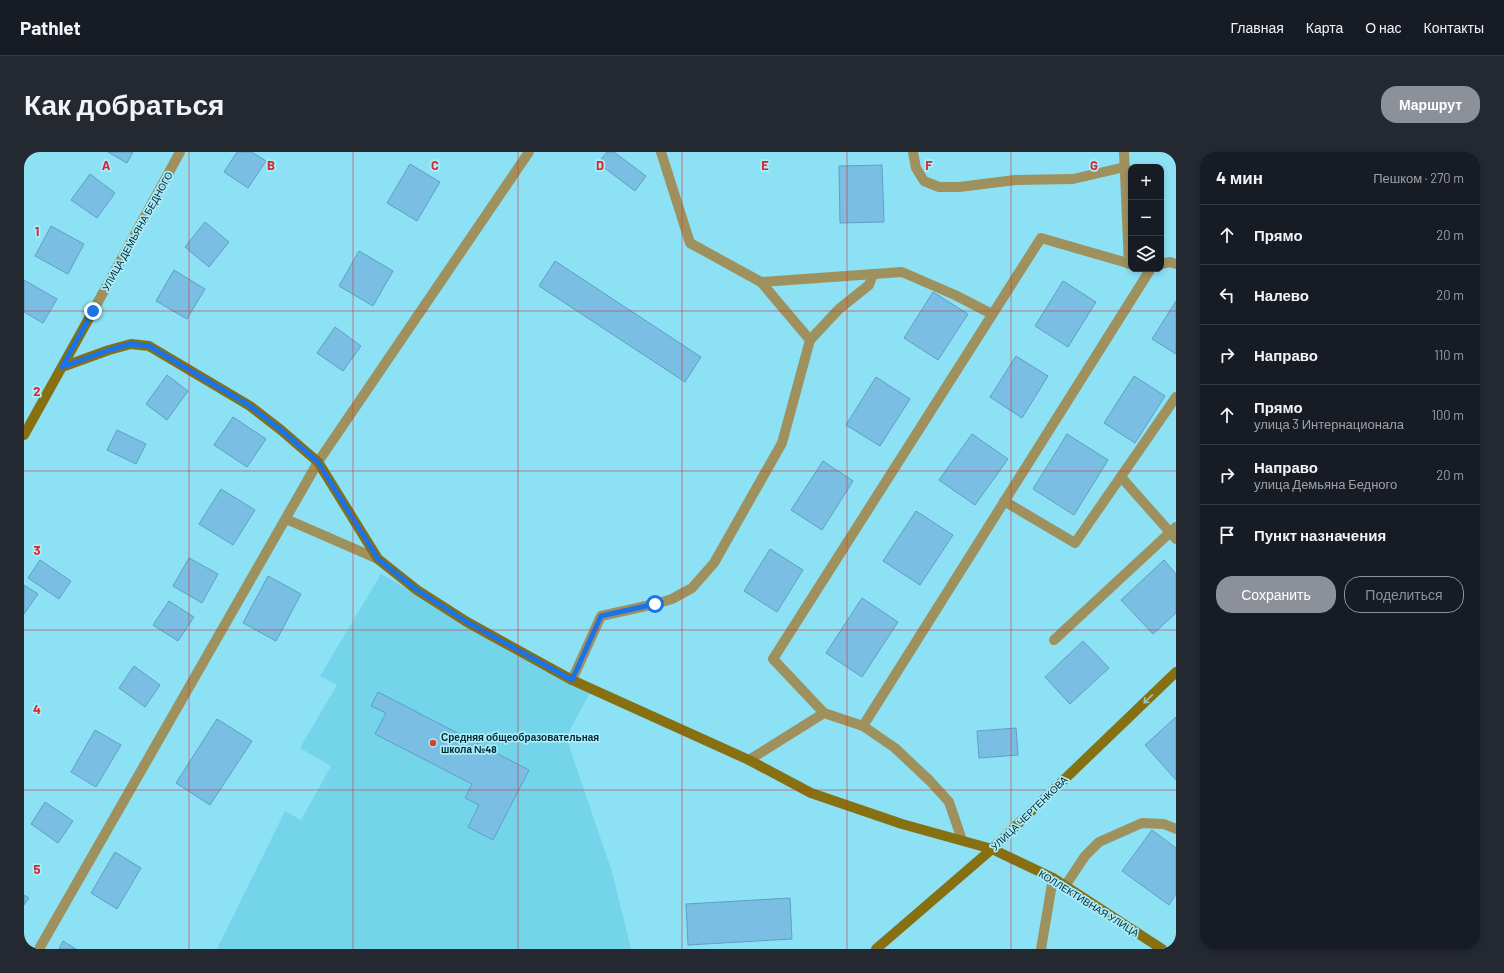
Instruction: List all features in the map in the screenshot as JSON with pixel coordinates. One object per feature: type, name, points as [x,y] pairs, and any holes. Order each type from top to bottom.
[{"type":"street","name":"УЛИЦА ДЕМЬЯНА БЕДНОГО","points":[[24,435],[180,152]]},
{"type":"street","points":[[39,949],[318,462],[530,152]]},
{"type":"street","points":[[661,152],[690,243],[761,282],[810,340]]},
{"type":"street","points":[[914,152],[916,168],[924,180],[938,187],[959,187],[1015,180],[1073,179],[1125,166]]},
{"type":"street","points":[[1124,152],[1129,236]]},
{"type":"street","points":[[962,840],[949,802],[930,781],[895,748],[863,726],[824,713],[772,659],[1041,238],[1128,263]]},
{"type":"street","points":[[1164,263],[1170,262],[1176,264]]},
{"type":"street","points":[[761,282],[902,272],[955,295],[992,314]]},
{"type":"street","points":[[863,726],[1147,272]]},
{"type":"street","points":[[572,680],[601,616],[672,599],[692,588],[714,563],[782,443],[810,340],[839,309],[869,285],[873,274]]},
{"type":"street","name":"КОЛЛЕКТИВНАЯ УЛИЦА","points":[[62,367],[109,350],[131,344],[149,346],[250,406],[318,462],[378,559],[417,590],[467,622],[572,680],[749,760],[811,793],[902,824],[992,849],[1053,878],[1162,949]]},
{"type":"street","points":[[1004,501],[1075,543],[1176,397]]},
{"type":"street","points":[[1054,640],[1174,533],[1121,477]]},
{"type":"street","points":[[286,519],[378,559]]},
{"type":"street","name":"УЛИЦА ЧЕРТЕНКОВА","points":[[876,949],[992,849],[1176,672]]},
{"type":"street","points":[[749,760],[824,713]]},
{"type":"street","points":[[1065,886],[1085,856],[1099,842],[1142,823],[1164,824],[1176,829]]},
{"type":"street","points":[[1041,949],[1053,878]]},
{"type":"shaded area","points":[[381,574],[590,693],[566,737],[612,872],[631,949],[217,949],[285,811],[301,820],[331,766],[300,748],[337,685],[320,676]]},
{"type":"building","points":[[108,152],[133,152],[127,163]]},
{"type":"building","points":[[237,152],[252,152],[266,161],[248,188],[224,172]]},
{"type":"building","points":[[607,152],[614,152],[646,176],[635,191],[598,163]]},
{"type":"building","points":[[410,164],[440,182],[417,221],[387,203]]},
{"type":"building","points":[[882,165],[884,222],[840,223],[839,166]]},
{"type":"building","points":[[90,174],[115,193],[97,218],[71,200]]},
{"type":"building","points":[[205,222],[229,242],[209,267],[185,247]]},
{"type":"building","points":[[51,226],[84,244],[68,274],[35,256]]},
{"type":"building","points":[[359,251],[393,271],[373,306],[339,286]]},
{"type":"building","points":[[555,261],[701,357],[685,382],[539,286]]},
{"type":"building","points":[[174,270],[205,289],[187,319],[156,301]]},
{"type":"building","points":[[24,280],[57,299],[43,323],[24,312]]},
{"type":"building","points":[[1063,281],[1096,302],[1068,347],[1035,326]]},
{"type":"building","points":[[933,292],[968,314],[938,360],[904,338]]},
{"type":"building","points":[[1176,301],[1176,354],[1152,339]]},
{"type":"building","points":[[335,327],[361,346],[343,371],[317,353]]},
{"type":"building","points":[[1016,356],[1048,376],[1022,418],[990,397]]},
{"type":"building","points":[[167,375],[188,391],[167,420],[146,404]]},
{"type":"building","points":[[1134,376],[1165,396],[1135,443],[1104,423]]},
{"type":"building","points":[[876,377],[910,399],[880,446],[846,425]]},
{"type":"building","points":[[233,417],[266,439],[247,467],[214,445]]},
{"type":"building","points":[[117,430],[146,444],[136,464],[107,450]]},
{"type":"building","points":[[972,434],[1008,459],[975,505],[939,480]]},
{"type":"building","points":[[1067,434],[1108,460],[1074,515],[1033,489]]},
{"type":"building","points":[[823,461],[853,481],[822,530],[791,510]]},
{"type":"building","points":[[221,489],[255,510],[233,545],[199,524]]},
{"type":"building","points":[[916,511],[953,535],[920,585],[883,561]]},
{"type":"building","points":[[770,549],[803,570],[777,612],[744,591]]},
{"type":"building","points":[[189,558],[218,574],[202,603],[173,586]]},
{"type":"building","points":[[40,560],[71,581],[59,599],[28,578]]},
{"type":"building","points":[[1164,560],[1176,574],[1176,613],[1153,634],[1121,600]]},
{"type":"building","points":[[268,576],[301,594],[276,641],[243,623]]},
{"type":"building","points":[[24,585],[38,594],[24,614]]},
{"type":"building","points":[[862,598],[898,622],[862,677],[826,653]]},
{"type":"building","points":[[169,601],[194,617],[178,641],[153,625]]},
{"type":"building","points":[[1083,641],[1109,668],[1070,704],[1045,677]]},
{"type":"building","points":[[134,666],[160,685],[145,707],[119,688]]},
{"type":"building","points":[[378,692],[529,770],[493,840],[468,827],[479,805],[465,798],[472,784],[375,734],[386,713],[371,706]]},
{"type":"building","points":[[1176,717],[1176,780],[1145,745]]},
{"type":"building","points":[[217,719],[252,741],[210,805],[176,783]]},
{"type":"building","points":[[1016,728],[1018,755],[979,758],[977,731]]},
{"type":"building","points":[[95,730],[121,745],[96,787],[71,772]]},
{"type":"building","points":[[45,802],[73,821],[58,843],[31,824]]},
{"type":"building","points":[[1152,830],[1176,848],[1176,894],[1169,905],[1122,871]]},
{"type":"building","points":[[115,852],[141,868],[117,909],[91,893]]},
{"type":"building","points":[[24,895],[29,898],[24,905]]},
{"type":"building","points":[[790,898],[792,939],[688,945],[686,904]]},
{"type":"building","points":[[63,941],[76,949],[59,949]]},
{"type":"place","name":"Средняя общеобразовательная школа №48","points":[[433,743]]},
{"type":"route","points":[[93,311],[62,367],[109,350],[131,344],[149,346],[250,406],[318,462],[378,559],[417,590],[467,622],[572,680],[601,616],[655,604]]}]
